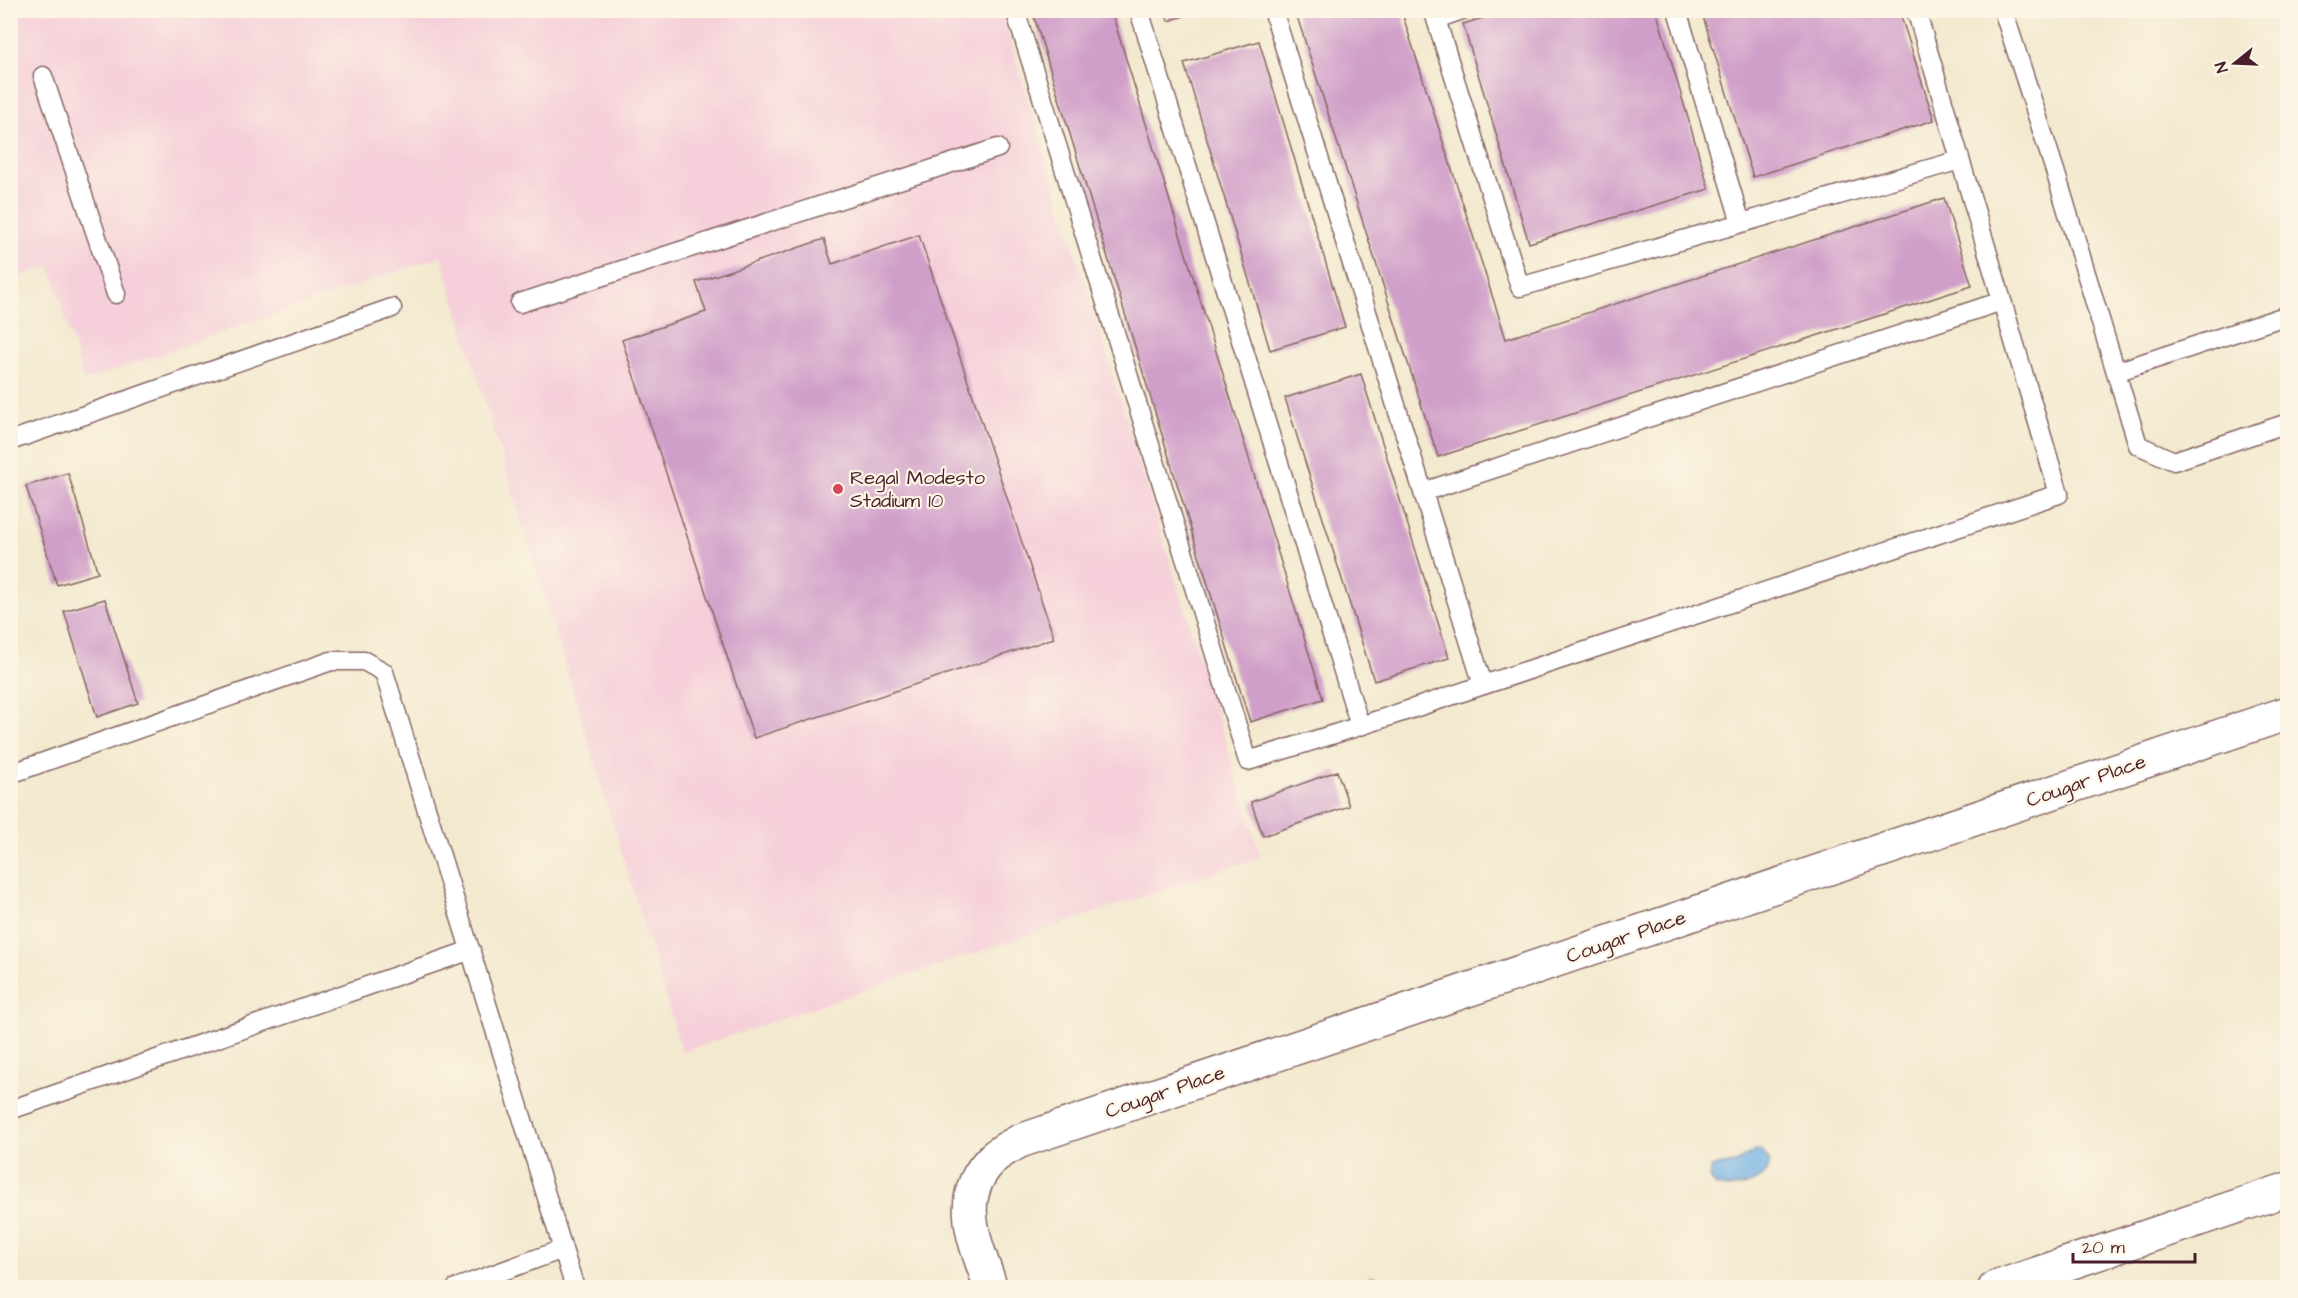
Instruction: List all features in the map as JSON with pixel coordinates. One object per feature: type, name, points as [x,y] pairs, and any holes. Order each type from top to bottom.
[{"type":"street","name":"Cougar Place","points":[[991,1287],[970,1228],[969,1204],[976,1179],[993,1158],[1020,1141],[2288,713]]},
{"type":"street","points":[[1995,1287],[2288,1189]]},
{"type":"lane","points":[[1015,10],[1248,761],[2059,494],[1916,10]]},
{"type":"lane","points":[[1139,10],[1360,726]]},
{"type":"lane","points":[[1274,10],[1483,685]]},
{"type":"lane","points":[[1462,10],[1434,15],[1520,287],[1960,160]]},
{"type":"lane","points":[[1677,10],[1741,223]]},
{"type":"lane","points":[[2003,10],[2056,174],[2138,445],[2174,461],[2288,423]]},
{"type":"lane","points":[[43,76],[116,294]]},
{"type":"lane","points":[[520,303],[998,148]]},
{"type":"lane","points":[[1423,492],[2002,301]]},
{"type":"lane","points":[[10,441],[392,308]]},
{"type":"lane","points":[[2116,372],[2288,315]]},
{"type":"lane","points":[[10,774],[331,661],[364,661],[384,672],[575,1287]]},
{"type":"lane","points":[[10,1110],[471,950]]},
{"type":"lane","points":[[456,1287],[563,1249]]},
{"type":"shaded area","points":[[10,11],[1001,11],[1261,857],[682,1052],[441,256],[84,381],[50,266],[11,279]]},
{"type":"water","points":[[1757,1150],[1762,1151],[1770,1162],[1766,1172],[1758,1180],[1734,1187],[1714,1184],[1710,1177],[1712,1167],[1736,1163]]},
{"type":"water","points":[[1372,1276],[1376,1277],[1380,1287],[1351,1287]]},
{"type":"building","points":[[1032,10],[1111,10],[1323,699],[1250,722]]},
{"type":"building","points":[[1165,10],[1199,10],[1199,11],[1168,21]]},
{"type":"building","points":[[1295,10],[1401,10],[1506,339],[1944,198],[1972,286],[1438,457]]},
{"type":"building","points":[[1510,10],[1656,10],[1709,189],[1529,243],[1463,24]]},
{"type":"building","points":[[1701,10],[1899,10],[1934,120],[1753,177]]},
{"type":"building","points":[[1259,41],[1345,327],[1270,350],[1184,63]]},
{"type":"building","name":"Regal Modesto Stadium 10","points":[[919,235],[1054,638],[754,738],[622,340],[706,312],[696,282],[824,239],[832,264]]},
{"type":"building","points":[[1361,374],[1449,658],[1374,681],[1285,398]]},
{"type":"building","points":[[68,473],[98,573],[57,585],[26,486]]},
{"type":"building","points":[[105,599],[138,703],[97,717],[64,611]]},
{"type":"building","points":[[1337,771],[1349,806],[1263,836],[1251,802]]},
{"type":"place","name":"Regal Modesto Stadium 10","points":[[838,489]]}]
